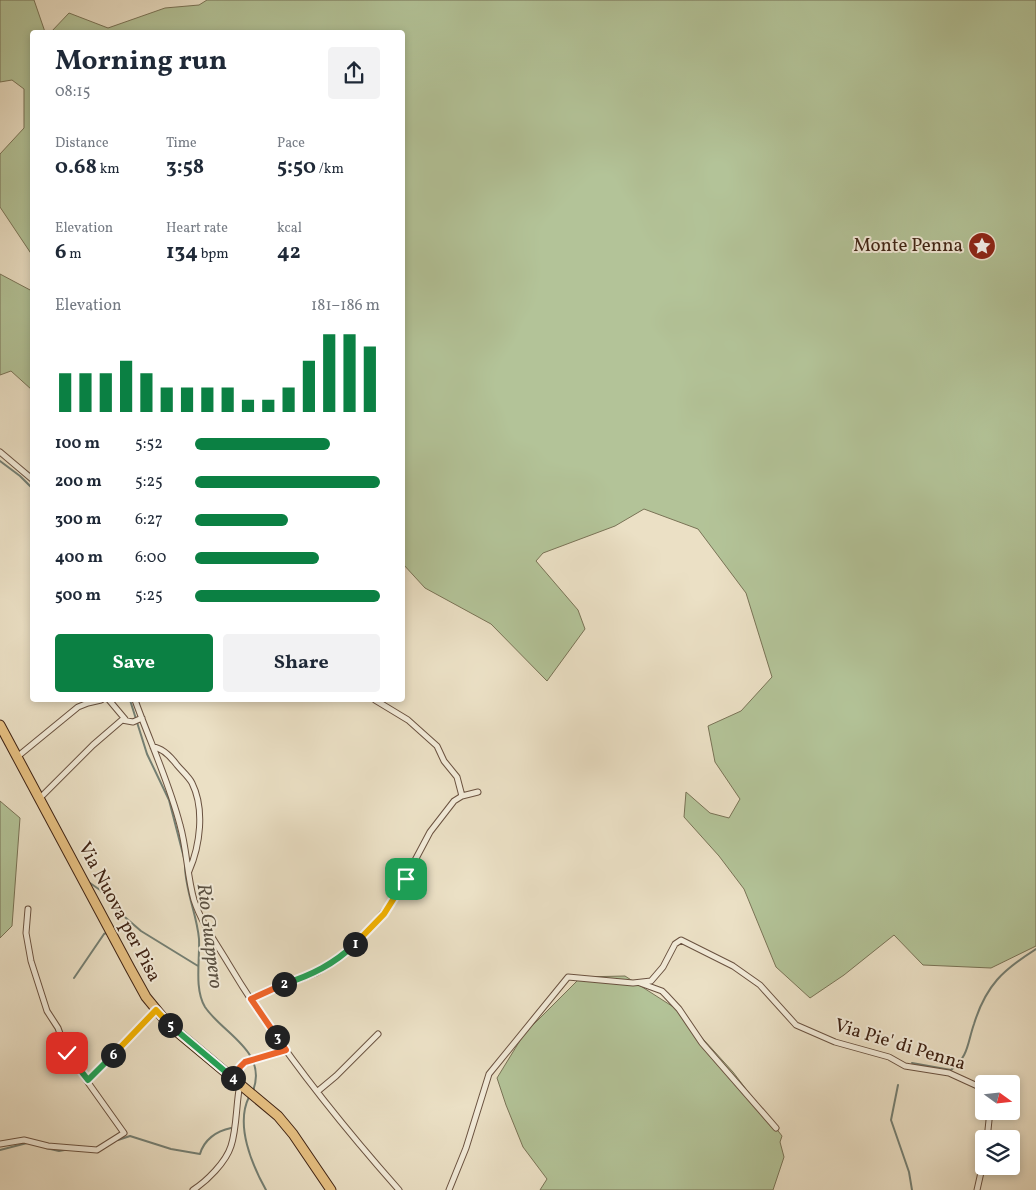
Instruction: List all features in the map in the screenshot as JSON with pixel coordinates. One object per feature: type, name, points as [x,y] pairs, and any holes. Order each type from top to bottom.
[{"type":"main road","name":"Via Nuova per Pisa","points":[[0,725],[130,968],[156,1010],[175,1030],[286,1124],[331,1190]]},
{"type":"street","points":[[0,452],[30,477]]},
{"type":"street","points":[[17,757],[78,707],[92,702]]},
{"type":"street","points":[[111,702],[125,719],[133,722],[141,719]]},
{"type":"street","points":[[136,702],[170,791],[180,826],[194,900],[214,941],[286,1050],[399,1190]]},
{"type":"street","points":[[378,702],[408,720],[437,746],[441,757],[457,777],[462,796]]},
{"type":"street","points":[[40,799],[93,744],[125,719]]},
{"type":"street","points":[[153,747],[161,749],[192,783],[198,803],[196,848],[189,871]]},
{"type":"street","points":[[251,999],[303,978],[329,965],[349,950],[368,931],[395,898],[406,879],[416,855],[430,832],[454,801],[462,796],[478,792]]},
{"type":"street","points":[[0,1144],[24,1140],[48,1146],[97,1150],[124,1133],[67,1053],[58,1028],[47,1011],[31,961],[26,933],[28,909]]},
{"type":"street","name":"Via Pie' di Penna","points":[[640,982],[651,981],[663,968],[675,944],[681,940],[733,966],[760,985],[796,1025],[835,1042],[889,1057],[905,1066],[949,1073],[975,1085]]},
{"type":"street","points":[[448,1190],[466,1148],[489,1074],[568,977],[640,982],[662,991],[679,1010],[702,1043],[776,1128]]},
{"type":"street","points":[[88,1080],[156,1010]]},
{"type":"street","points":[[318,1091],[336,1076],[378,1034]]},
{"type":"street","points":[[193,1190],[206,1181],[226,1156],[231,1146],[240,1067],[245,1062],[286,1050]]},
{"type":"street","points":[[977,1190],[980,1175]]},
{"type":"green space","points":[[0,0],[34,0],[44,30],[30,30],[30,252],[0,207],[0,154],[24,128],[24,89],[12,80],[0,82]]},
{"type":"green space","points":[[207,0],[1036,0],[1036,946],[991,968],[923,965],[894,935],[844,975],[810,998],[776,967],[744,889],[719,856],[684,817],[686,792],[710,813],[729,818],[740,799],[715,762],[708,726],[741,711],[772,677],[746,593],[698,529],[644,509],[615,526],[543,553],[536,561],[578,610],[585,629],[547,681],[491,624],[425,588],[405,566],[405,30],[53,30],[69,13],[108,28],[165,8],[199,5]]},
{"type":"green space","points":[[0,274],[30,290],[30,388],[11,371],[0,375]]},
{"type":"green space","points":[[0,801],[20,818],[12,926],[0,938]]},
{"type":"green space","points":[[625,976],[675,1008],[733,1072],[782,1136],[780,1142],[784,1157],[773,1190],[540,1190],[547,1179],[523,1147],[497,1078],[524,1034],[581,977]]},
{"type":"waterway","name":"Rio Guappero","points":[[0,461],[30,486]]},
{"type":"waterway","name":"Rio Guappero","points":[[131,702],[147,754],[169,800],[184,858]]},
{"type":"waterway","name":"Rio Guappero","points":[[185,865],[187,884],[199,939],[198,974],[202,1000],[213,1017],[249,1054],[254,1065],[256,1077],[253,1091]]},
{"type":"waterway","points":[[90,883],[100,890],[119,912],[141,931],[198,966]]},
{"type":"waterway","points":[[74,978],[106,933]]},
{"type":"waterway","points":[[912,1063],[951,1070],[957,1065],[967,1049],[979,1010],[990,989],[1014,964],[1036,949]]},
{"type":"waterway","points":[[898,1085],[891,1120],[909,1172],[912,1190]]},
{"type":"waterway","name":"Rio Guappero","points":[[249,1097],[245,1108],[244,1120],[247,1145],[255,1169],[266,1190]]},
{"type":"waterway","points":[[118,1140],[130,1136],[171,1149],[200,1154],[204,1144],[211,1137],[220,1131],[231,1128]]},
{"type":"waterway","points":[[0,1150],[27,1143]]},
{"type":"waterway","points":[[46,1148],[59,1151],[70,1149]]},
{"type":"place","name":"Monte Penna","points":[[982,246]]},
{"type":"route","points":[[67,1053],[88,1080],[156,1010],[169,1025],[235,1080],[240,1067],[245,1062],[286,1050],[251,999],[316,972],[349,950],[384,914],[406,879]]}]
